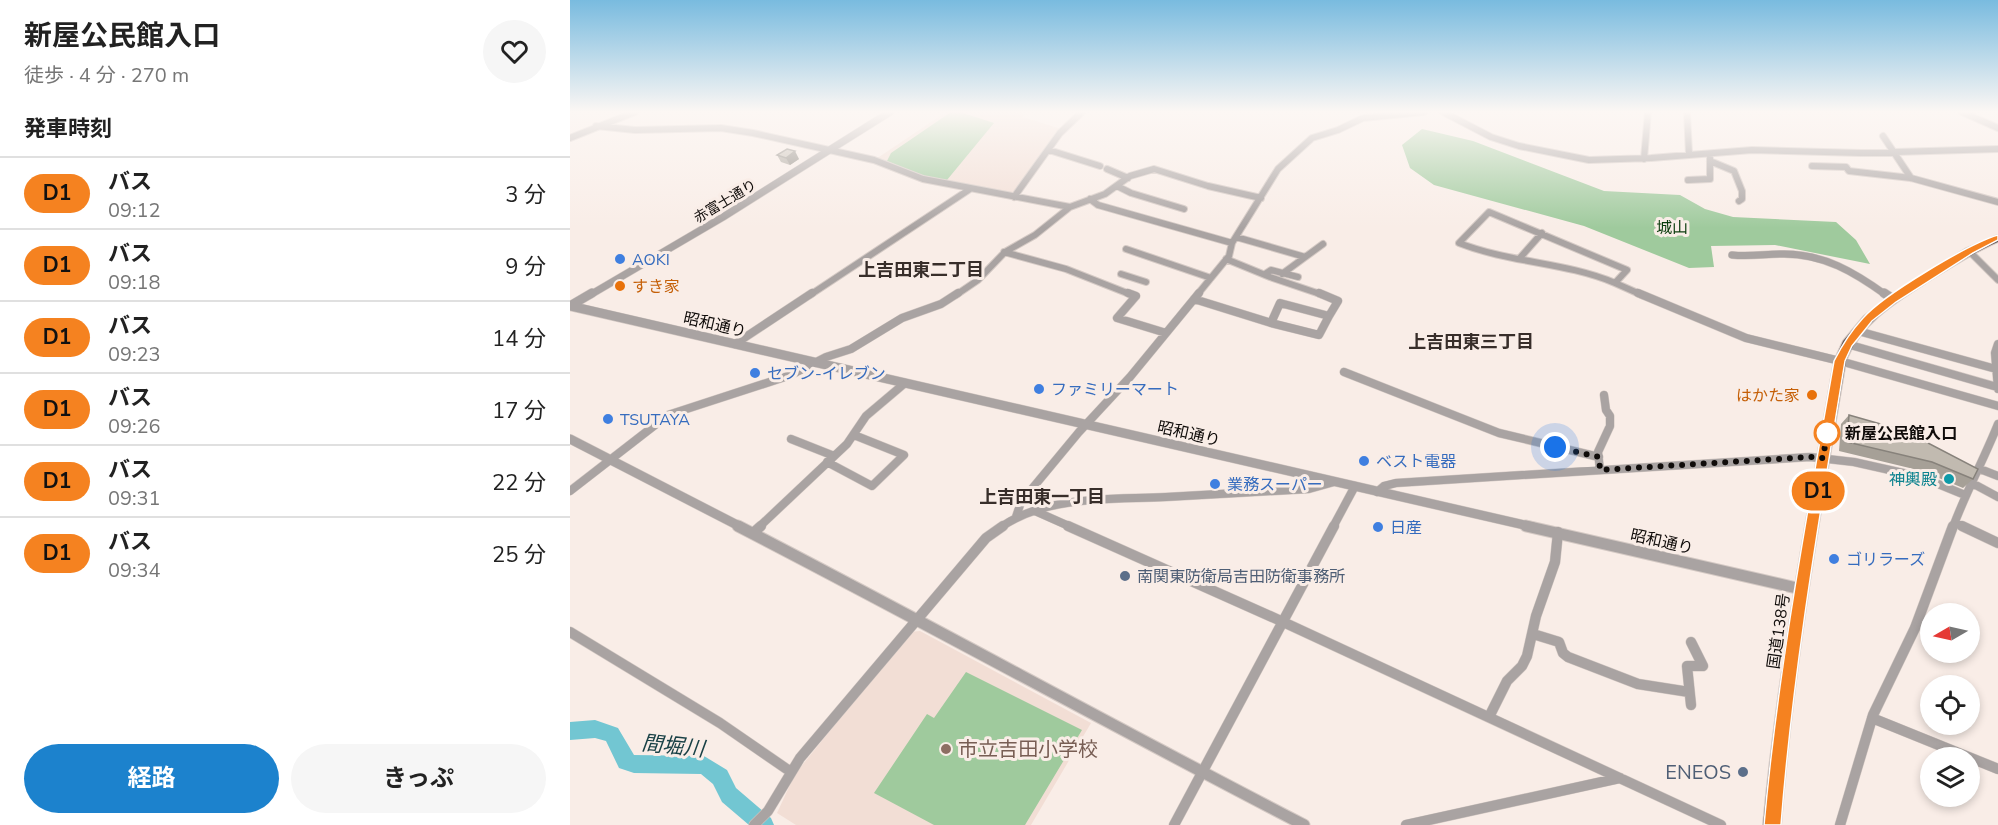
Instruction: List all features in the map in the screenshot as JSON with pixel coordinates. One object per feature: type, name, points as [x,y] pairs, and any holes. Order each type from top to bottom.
[{"type":"highway","name":"国道138号","points":[[1772,825],[1779,745],[1800,589],[1840,361],[1847,344],[1868,319],[1969,251],[1996,241]]},
{"type":"street","points":[[1014,197],[1048,150]]},
{"type":"street","points":[[1050,150],[1100,166]]},
{"type":"street","points":[[1017,518],[1021,502],[1166,333],[1226,259],[1232,243],[1278,169],[1298,150]]},
{"type":"street","points":[[1542,150],[1589,160],[1644,159],[1745,150]]},
{"type":"street","points":[[1644,159],[1645,150]]},
{"type":"street","points":[[1788,150],[1946,150]]},
{"type":"street","points":[[831,151],[874,160],[922,179],[1070,207]]},
{"type":"street","name":"赤富士通り","points":[[570,306],[831,151]]},
{"type":"street","points":[[1895,152],[1911,178]]},
{"type":"street","points":[[1688,180],[1710,179],[1708,153]]},
{"type":"street","points":[[1710,160],[1734,171],[1742,193],[1742,199],[1739,201]]},
{"type":"street","points":[[1812,166],[1846,167],[1849,171],[1911,178],[1998,202]]},
{"type":"street","points":[[1107,169],[1128,178]]},
{"type":"street","points":[[570,491],[668,415],[780,379],[851,350],[902,318],[951,298],[978,280],[1004,252],[1035,235],[1070,207],[1105,194],[1128,178],[1154,169],[1208,186],[1260,198]]},
{"type":"street","points":[[1117,186],[1131,193],[1184,209]]},
{"type":"street","points":[[735,344],[970,189]]},
{"type":"street","points":[[1090,199],[1098,205],[1232,243]]},
{"type":"street","points":[[1616,284],[1627,270],[1489,212],[1459,243],[1485,253],[1581,271],[1746,338],[1840,361],[1998,406]]},
{"type":"street","points":[[1519,260],[1542,233]]},
{"type":"street","points":[[1236,237],[1305,257]]},
{"type":"street","points":[[1282,274],[1323,244]]},
{"type":"street","points":[[1126,249],[1211,278]]},
{"type":"street","points":[[1969,251],[1998,280]]},
{"type":"street","points":[[1004,252],[1066,269],[1136,296],[1117,318],[1166,333]]},
{"type":"street","points":[[1732,255],[1753,258],[1787,254],[1823,258],[1838,263],[1893,300]]},
{"type":"street","points":[[1581,271],[1593,256]]},
{"type":"street","points":[[1194,299],[1270,323],[1319,335],[1337,299],[1226,259]]},
{"type":"street","points":[[1265,274],[1271,270],[1298,277]]},
{"type":"street","points":[[1121,274],[1146,282]]},
{"type":"street","points":[[1120,290],[1132,278]]},
{"type":"street","points":[[1270,323],[1280,303],[1329,316]]},
{"type":"street","name":"昭和通り","points":[[570,306],[1800,589]]},
{"type":"street","points":[[1858,330],[1996,373]]},
{"type":"street","points":[[1847,344],[1998,388],[1996,373],[1998,345]]},
{"type":"street","points":[[1344,372],[1499,433],[1599,457]]},
{"type":"street","points":[[753,533],[834,456],[854,435],[866,416],[904,383]]},
{"type":"street","points":[[1600,470],[1598,452],[1610,426],[1610,416],[1606,410],[1604,395]]},
{"type":"street","points":[[1840,825],[1872,718],[1915,628],[1965,495],[1994,446],[1998,424]]},
{"type":"street","points":[[827,462],[872,486],[903,455],[854,435]]},
{"type":"street","points":[[570,439],[917,618],[1201,772],[1304,825]]},
{"type":"street","points":[[791,439],[834,456]]},
{"type":"street","points":[[1377,492],[1384,486],[1396,483],[1810,457],[1854,462],[1922,477],[1965,495]]},
{"type":"street","points":[[1980,469],[1998,476]]},
{"type":"street","points":[[754,825],[768,811],[800,758],[917,618],[986,538],[1017,518],[1035,511],[1084,502],[1309,489],[1334,482]]},
{"type":"street","points":[[1972,483],[1998,497]]},
{"type":"street","points":[[1174,825],[1355,486]]},
{"type":"street","points":[[1035,511],[1281,621],[1721,825]]},
{"type":"street","points":[[1956,523],[1998,543]]},
{"type":"street","points":[[1489,717],[1507,681],[1522,666],[1555,562],[1558,532]]},
{"type":"street","points":[[570,632],[720,723],[791,772]]},
{"type":"street","points":[[1533,634],[1558,642],[1563,653],[1568,657],[1638,684],[1689,692]]},
{"type":"street","points":[[1691,642],[1702,666],[1687,666],[1691,705]]},
{"type":"street","points":[[1872,718],[1998,769]]},
{"type":"street","points":[[1406,825],[1620,778]]},
{"type":"shaded area","points":[[889,150],[1045,150],[1012,194],[933,180],[876,159]]},
{"type":"shaded area","name":"市立吉田小学校","points":[[920,631],[1091,723],[1031,825],[796,825],[777,813],[795,774],[910,632]]},
{"type":"green space","points":[[895,150],[971,150],[947,180],[923,176],[887,161]]},
{"type":"green space","name":"城山","points":[[1404,150],[1498,150],[1604,191],[1680,195],[1705,209],[1733,217],[1836,222],[1856,240],[1870,264],[1775,245],[1711,246],[1714,267],[1689,268],[1584,226],[1434,185],[1410,168]]},
{"type":"green space","points":[[966,672],[1082,730],[1025,825],[934,825],[874,793],[927,714],[934,718]]},
{"type":"building","points":[[784,150],[795,151],[786,158],[777,155]]},
{"type":"building","points":[[1849,415],[1905,431],[1978,469],[1973,479],[1932,462],[1847,442]]},
{"type":"waterway","name":"間堀川","points":[[570,731],[595,729],[612,734],[626,761],[634,764],[704,765],[720,777],[729,795],[764,825]]},
{"type":"bus line","name":"D1","points":[[1772,825],[1779,745],[1800,589],[1840,361],[1847,344],[1868,319],[1969,251],[1998,238]]},
{"type":"place","name":"AOKI","points":[[620,259]]},
{"type":"place","name":"すき家","points":[[620,286]]},
{"type":"place","name":"セブン-イレブン","points":[[755,373]]},
{"type":"place","name":"ファミリーマート","points":[[1039,389]]},
{"type":"place","name":"はかた家","points":[[1812,395]]},
{"type":"place","name":"TSUTAYA","points":[[608,419]]},
{"type":"place","name":"新屋公民館入口","points":[[1827,433]]},
{"type":"place","name":"ベスト電器","points":[[1364,461]]},
{"type":"place","name":"神輿殿","points":[[1949,479]]},
{"type":"place","name":"業務スーパー","points":[[1215,484]]},
{"type":"place","name":"日産","points":[[1378,527]]},
{"type":"place","name":"ゴリラーズ","points":[[1834,559]]},
{"type":"place","name":"南関東防衛局吉田防衛事務所","points":[[1125,576]]},
{"type":"place","name":"市立吉田小学校","points":[[946,749]]},
{"type":"place","name":"ENEOS","points":[[1743,772]]},
{"type":"district","name":"上吉田東二丁目","points":[[921,270]]},
{"type":"district","name":"上吉田東三丁目","points":[[1471,342]]},
{"type":"district","name":"上吉田東一丁目","points":[[1042,497]]},
{"type":"route","points":[[1555,447],[1599,457],[1600,470],[1823,458],[1827,433]]}]
